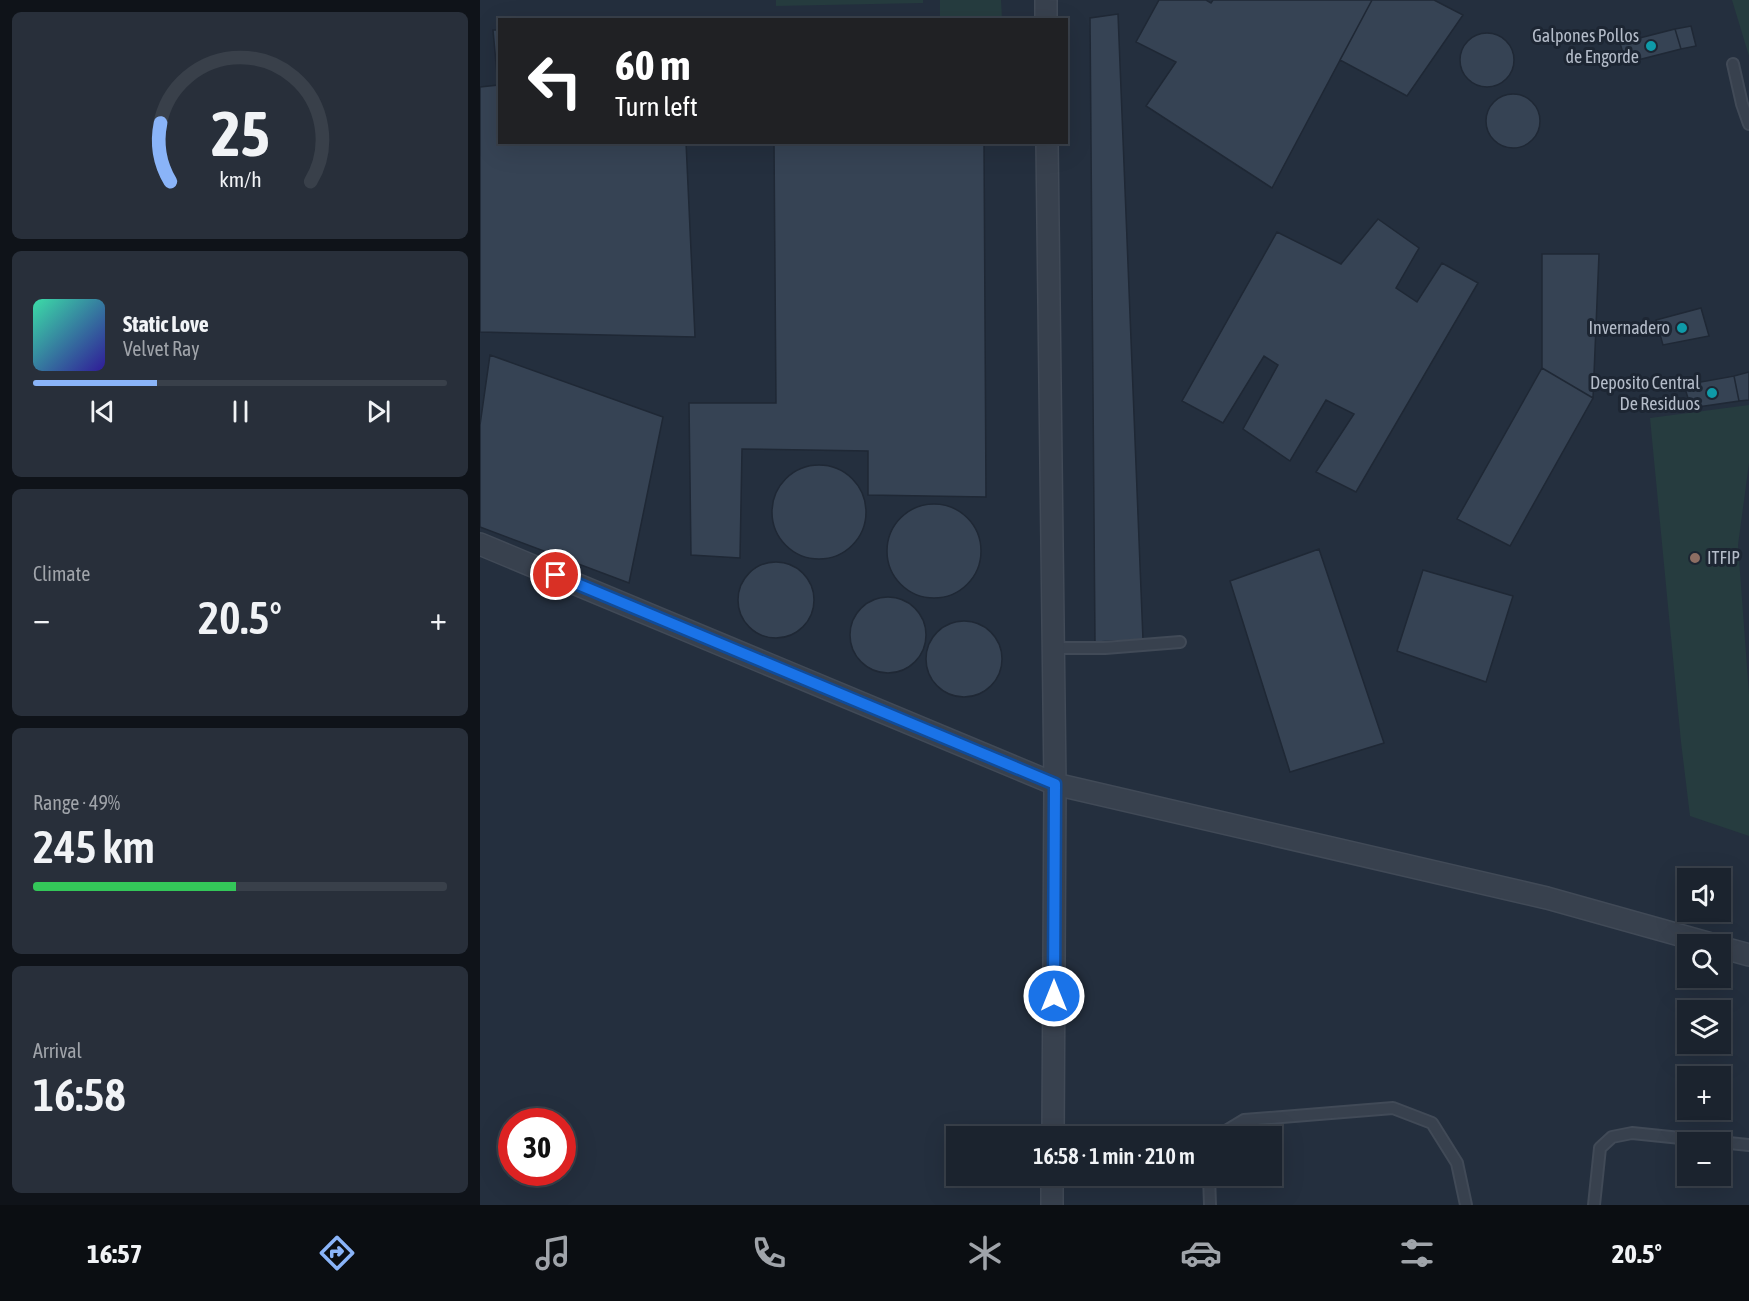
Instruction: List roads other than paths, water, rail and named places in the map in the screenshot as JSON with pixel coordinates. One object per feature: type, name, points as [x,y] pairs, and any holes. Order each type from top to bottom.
[{"type":"street","points":[[1046,0],[1046,18]]},
{"type":"street","points":[[1047,144],[1055,784],[1053,1126]]},
{"type":"street","points":[[480,544],[1055,784],[1547,898],[1677,934]]},
{"type":"street","points":[[1731,950],[1749,955]]},
{"type":"street","points":[[1052,1186],[1052,1205]]},
{"type":"lane","points":[[1733,64],[1749,124]]},
{"type":"lane","points":[[1053,648],[1105,648],[1180,642]]},
{"type":"lane","points":[[1234,1126],[1244,1120],[1393,1108],[1432,1123],[1457,1163],[1466,1205]]},
{"type":"lane","points":[[1594,1205],[1600,1148],[1612,1137],[1632,1133],[1749,1145]]},
{"type":"lane","points":[[1209,1186],[1210,1205]]},
{"type":"place","name":"Galpones Pollos de Engorde","points":[[1651,46]]},
{"type":"place","name":"Invernadero","points":[[1682,328]]},
{"type":"place","name":"Deposito Central De Residuos","points":[[1712,393]]},
{"type":"place","name":"ITFIP","points":[[1695,558]]}]
